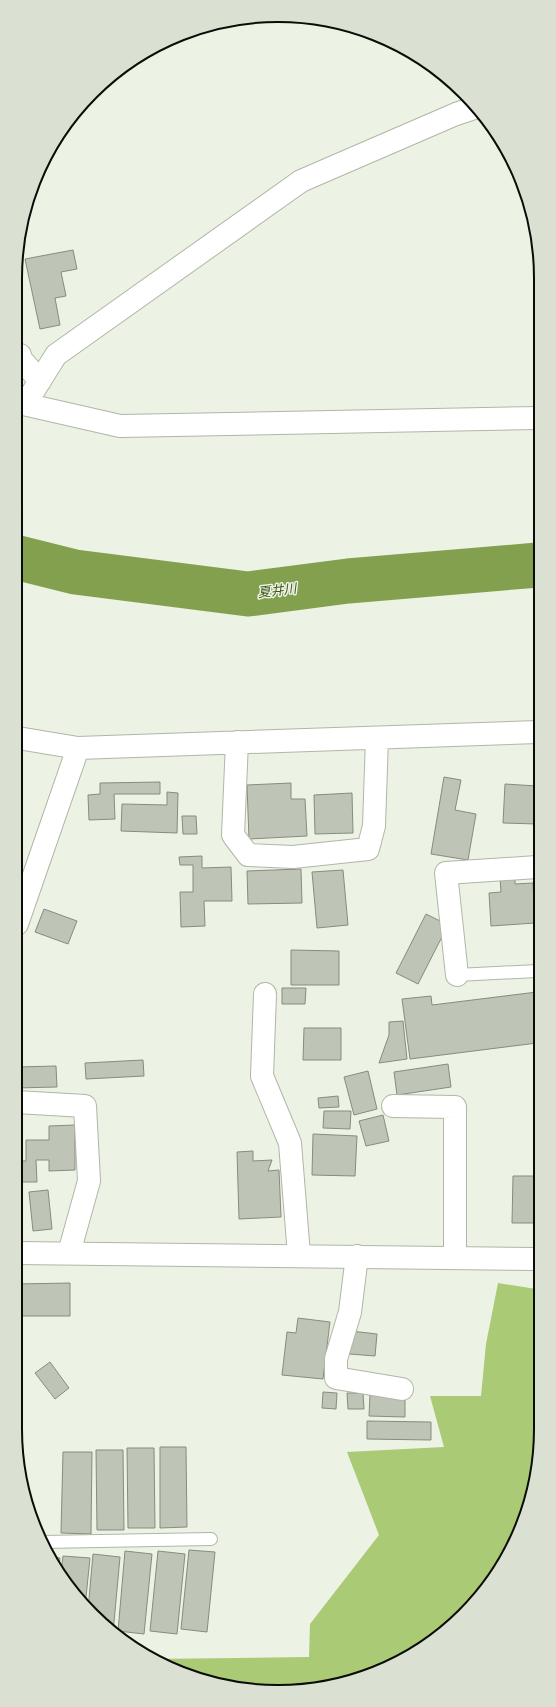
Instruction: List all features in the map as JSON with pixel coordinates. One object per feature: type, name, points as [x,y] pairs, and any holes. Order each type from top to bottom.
[{"type":"street","points":[[470,109],[301,181],[56,356],[40,381],[23,403],[120,426],[534,418]]},
{"type":"street","points":[[22,360],[40,381]]},
{"type":"street","points":[[22,739],[78,748],[534,732]]},
{"type":"street","points":[[237,742],[233,835],[248,856],[293,858],[368,849],[374,826],[377,738]]},
{"type":"street","points":[[22,910],[78,748]]},
{"type":"street","points":[[457,975],[446,873],[534,867]]},
{"type":"street","points":[[265,994],[262,1076],[290,1143],[299,1255]]},
{"type":"street","points":[[22,1102],[85,1106],[89,1181],[69,1253]]},
{"type":"street","points":[[393,1106],[455,1107],[455,1258]]},
{"type":"street","points":[[22,1253],[299,1255],[534,1259]]},
{"type":"street","points":[[357,1256],[350,1312],[336,1359],[336,1378],[402,1389]]},
{"type":"lane","points":[[457,975],[534,971]]},
{"type":"lane","points":[[48,1542],[211,1539]]},
{"type":"green space","points":[[498,1283],[534,1289],[534,1429],[532,1462],[529,1479],[515,1527],[500,1557],[481,1585],[459,1610],[434,1632],[406,1651],[391,1659],[376,1666],[344,1676],[311,1683],[278,1685],[245,1683],[212,1676],[180,1666],[165,1659],[309,1657],[310,1624],[379,1535],[347,1452],[444,1447],[430,1396],[481,1396],[486,1344]]},
{"type":"building","points":[[73,250],[77,269],[61,272],[66,296],[55,298],[60,325],[40,329],[25,259]]},
{"type":"building","points":[[444,777],[461,780],[455,810],[476,814],[468,860],[431,854]]},
{"type":"building","points":[[160,782],[160,794],[114,794],[115,819],[89,820],[88,795],[100,794],[100,783]]},
{"type":"building","points":[[291,783],[291,799],[305,799],[307,836],[249,839],[247,785]]},
{"type":"building","points":[[505,784],[534,786],[534,824],[503,823]]},
{"type":"building","points":[[167,792],[178,793],[177,833],[121,831],[122,804],[167,805]]},
{"type":"building","points":[[352,793],[353,833],[315,834],[314,795]]},
{"type":"building","points":[[182,816],[196,816],[197,834],[183,834]]},
{"type":"building","points":[[202,856],[202,868],[231,867],[232,901],[204,901],[205,926],[181,927],[180,892],[193,892],[193,865],[180,865],[179,857]]},
{"type":"building","points":[[301,869],[302,903],[248,904],[247,871]]},
{"type":"building","points":[[343,870],[348,925],[317,928],[312,872]]},
{"type":"building","points":[[515,877],[515,884],[533,883],[534,923],[491,926],[489,893],[501,892],[500,878]]},
{"type":"building","points":[[44,909],[77,921],[68,944],[35,932]]},
{"type":"building","points":[[426,914],[448,925],[418,984],[396,973]]},
{"type":"building","points":[[291,950],[339,951],[339,985],[291,985]]},
{"type":"building","points":[[282,988],[306,988],[305,1004],[282,1004]]},
{"type":"building","points":[[534,992],[534,1043],[410,1059],[402,999],[431,996],[432,1005]]},
{"type":"building","points":[[403,1021],[407,1059],[379,1063],[389,1035],[389,1022]]},
{"type":"building","points":[[304,1028],[341,1028],[341,1060],[303,1060]]},
{"type":"building","points":[[143,1060],[144,1076],[86,1079],[85,1063]]},
{"type":"building","points":[[448,1064],[451,1087],[397,1095],[394,1072]]},
{"type":"building","points":[[56,1066],[57,1087],[22,1088],[22,1067]]},
{"type":"building","points":[[368,1071],[377,1109],[354,1115],[344,1077]]},
{"type":"building","points":[[338,1096],[339,1107],[319,1108],[318,1098]]},
{"type":"building","points":[[324,1111],[351,1111],[350,1129],[323,1128]]},
{"type":"building","points":[[383,1115],[389,1141],[366,1146],[359,1121]]},
{"type":"building","points":[[75,1125],[75,1170],[49,1171],[49,1160],[36,1160],[37,1182],[22,1182],[22,1161],[26,1161],[26,1140],[49,1140],[49,1126]]},
{"type":"building","points":[[313,1134],[357,1136],[355,1176],[312,1175]]},
{"type":"building","points":[[253,1151],[253,1161],[272,1160],[268,1171],[279,1170],[281,1217],[239,1219],[237,1152]]},
{"type":"building","points":[[513,1176],[534,1176],[534,1223],[512,1223]]},
{"type":"building","points":[[48,1190],[52,1229],[33,1231],[29,1192]]},
{"type":"building","points":[[70,1283],[70,1316],[22,1316],[22,1284]]},
{"type":"building","points":[[298,1318],[330,1322],[323,1379],[282,1375],[287,1332],[296,1333]]},
{"type":"building","points":[[351,1331],[377,1334],[375,1356],[349,1354]]},
{"type":"building","points":[[50,1362],[69,1388],[55,1399],[35,1373]]},
{"type":"building","points":[[323,1392],[337,1393],[336,1409],[322,1408]]},
{"type":"building","points":[[347,1393],[363,1393],[364,1409],[348,1409]]},
{"type":"building","points":[[370,1394],[405,1395],[405,1417],[369,1416]]},
{"type":"building","points":[[367,1421],[431,1422],[431,1440],[367,1439]]},
{"type":"building","points":[[160,1447],[186,1447],[187,1527],[160,1528]]},
{"type":"building","points":[[127,1448],[154,1448],[155,1528],[128,1528]]},
{"type":"building","points":[[96,1450],[123,1450],[124,1530],[97,1530]]},
{"type":"building","points":[[63,1452],[92,1452],[91,1534],[61,1533]]},
{"type":"building","points":[[189,1550],[215,1552],[207,1632],[181,1629]]},
{"type":"building","points":[[125,1551],[152,1554],[144,1634],[121,1631],[118,1629]]},
{"type":"building","points":[[158,1551],[185,1554],[177,1634],[150,1631]]},
{"type":"building","points":[[93,1554],[120,1557],[114,1625],[89,1601]]},
{"type":"building","points":[[63,1556],[90,1558],[86,1598],[75,1585],[62,1566]]},
{"type":"waterway","name":"夏井川","points":[[22,559],[75,572],[248,594],[348,581],[534,565]]}]
